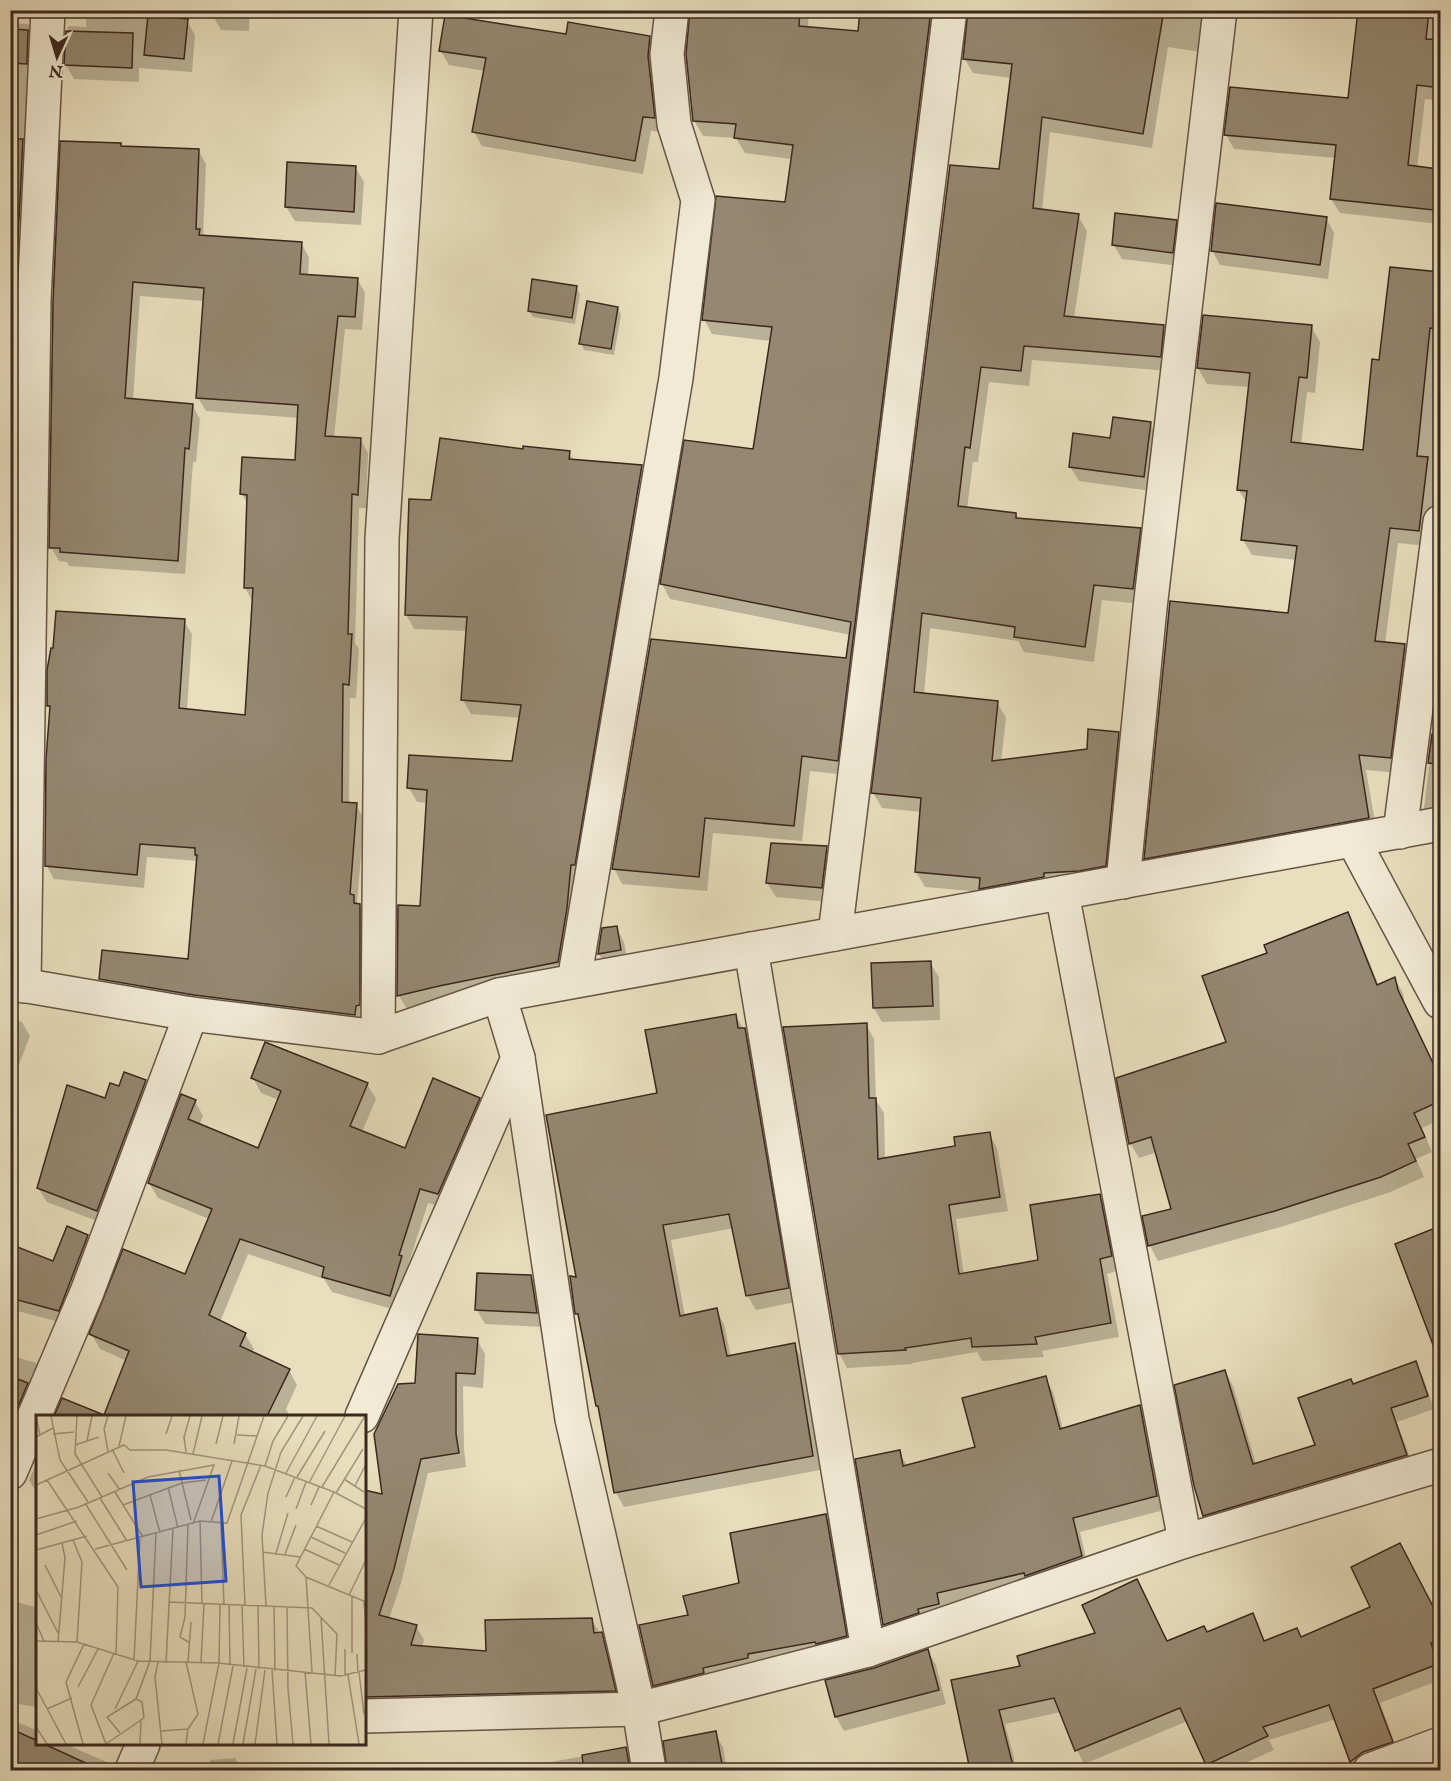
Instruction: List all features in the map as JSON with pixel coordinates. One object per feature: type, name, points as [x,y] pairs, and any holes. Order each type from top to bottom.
[{"type":"street","points":[[48,10],[34,301],[17,985],[191,1014],[378,1037],[499,995],[1440,824]]},
{"type":"street","points":[[378,1037],[382,539],[416,10]]},
{"type":"street","points":[[574,981],[676,378],[698,200],[674,124],[667,54],[672,10]]},
{"type":"street","points":[[835,934],[950,10]]},
{"type":"street","points":[[1123,882],[1150,608],[1220,10]]},
{"type":"street","points":[[1400,832],[1440,522]]},
{"type":"street","points":[[1353,840],[1440,1002]]},
{"type":"street","points":[[1062,893],[1185,1541]]},
{"type":"street","points":[[751,949],[868,1650]]},
{"type":"street","points":[[499,995],[518,1058],[572,1419],[639,1709],[649,1770]]},
{"type":"street","points":[[10,1473],[87,1292],[191,1014]]},
{"type":"street","points":[[362,1415],[518,1058]]},
{"type":"street","points":[[366,1716],[639,1709],[868,1650],[1185,1541],[1440,1465]]},
{"type":"street","points":[[1370,1770],[1440,1744]]},
{"type":"street","points":[[132,1770],[142,1745]]},
{"type":"building","points":[[690,10],[800,10],[799,26],[858,31],[860,10],[931,10],[838,761],[802,756],[794,826],[705,818],[699,877],[612,869],[651,639],[846,658],[851,622],[660,584],[684,440],[753,449],[772,327],[702,320],[716,196],[785,202],[793,145],[734,138],[736,124],[693,121],[686,54]]},
{"type":"building","points":[[968,10],[1164,10],[1143,134],[1042,117],[1033,208],[1079,214],[1064,316],[1164,325],[1161,357],[1024,346],[1021,371],[981,367],[970,448],[965,447],[958,506],[1016,513],[1016,518],[1141,528],[1133,589],[1094,585],[1085,647],[1014,637],[1015,627],[922,613],[914,692],[998,701],[992,761],[1087,749],[1088,729],[1119,732],[1106,866],[1079,871],[1044,873],[1044,877],[979,889],[980,878],[915,872],[921,798],[871,793],[950,165],[999,169],[1012,64],[963,59]]},
{"type":"building","points":[[1358,10],[1429,10],[1426,39],[1440,40],[1440,88],[1417,85],[1408,165],[1438,169],[1434,210],[1330,199],[1336,145],[1224,135],[1230,87],[1348,98]]},
{"type":"building","points":[[148,15],[188,19],[184,59],[144,55]]},
{"type":"building","points":[[445,15],[566,34],[568,22],[650,36],[648,56],[655,118],[643,117],[635,161],[472,132],[486,58],[439,51]]},
{"type":"building","points":[[10,29],[28,30],[27,64],[10,63]]},
{"type":"building","points":[[66,31],[133,33],[132,68],[64,65]]},
{"type":"building","points":[[10,139],[23,139],[14,370],[10,369]]},
{"type":"building","points":[[60,141],[199,149],[196,229],[200,229],[199,235],[302,242],[300,274],[358,278],[355,317],[338,316],[325,436],[361,438],[358,495],[352,494],[348,634],[352,634],[349,685],[343,684],[342,802],[357,803],[350,894],[354,895],[354,903],[360,904],[360,1005],[356,1006],[355,1015],[194,995],[99,979],[102,950],[188,959],[197,855],[195,855],[195,848],[140,844],[137,875],[45,866],[46,759],[50,706],[47,706],[47,670],[51,648],[53,648],[56,611],[185,619],[179,708],[245,715],[253,588],[244,588],[247,495],[240,494],[242,457],[295,460],[298,405],[196,398],[204,288],[133,282],[125,398],[193,404],[189,449],[185,448],[178,561],[60,552],[60,548],[49,548],[53,302]]},
{"type":"building","points":[[287,162],[356,166],[354,212],[285,207]]},
{"type":"building","points":[[1216,203],[1327,217],[1320,265],[1211,251]]},
{"type":"building","points":[[1115,213],[1177,220],[1173,253],[1112,245]]},
{"type":"building","points":[[1390,267],[1440,272],[1440,329],[1430,328],[1417,456],[1428,457],[1419,531],[1390,528],[1375,641],[1405,644],[1391,758],[1359,755],[1369,818],[1144,859],[1170,601],[1288,613],[1297,546],[1241,540],[1247,491],[1237,490],[1250,373],[1197,368],[1203,315],[1312,325],[1307,378],[1299,377],[1291,442],[1363,450],[1372,359],[1379,360]]},
{"type":"building","points":[[532,279],[577,286],[572,318],[528,311]]},
{"type":"building","points":[[587,301],[618,307],[611,349],[579,344]]},
{"type":"building","points":[[1113,417],[1151,422],[1144,477],[1069,467],[1073,433],[1110,438]]},
{"type":"building","points":[[440,438],[523,449],[523,446],[570,451],[569,459],[642,465],[575,865],[571,865],[558,962],[397,996],[398,905],[420,906],[427,790],[407,788],[409,755],[512,761],[521,705],[461,700],[467,617],[405,615],[409,499],[431,500]]},
{"type":"building","points":[[1432,734],[1440,734],[1440,764],[1428,763]]},
{"type":"building","points":[[771,843],[827,846],[822,888],[766,883]]},
{"type":"building","points":[[1348,912],[1377,985],[1395,977],[1398,990],[1433,1063],[1440,1059],[1440,1101],[1414,1113],[1425,1137],[1408,1144],[1416,1161],[1381,1177],[1275,1211],[1148,1246],[1142,1216],[1171,1209],[1151,1137],[1129,1144],[1116,1078],[1226,1042],[1202,976],[1267,953],[1264,945]]},
{"type":"building","points":[[617,926],[621,950],[598,954],[602,928]]},
{"type":"building","points":[[931,961],[933,1006],[873,1008],[871,963]]},
{"type":"building","points":[[736,1014],[738,1028],[745,1028],[789,1288],[746,1296],[729,1214],[663,1225],[680,1316],[717,1308],[727,1356],[795,1343],[813,1456],[614,1493],[578,1314],[575,1314],[570,1276],[576,1277],[546,1115],[657,1093],[645,1030]]},
{"type":"building","points":[[867,1023],[869,1098],[876,1098],[878,1159],[955,1146],[954,1137],[990,1132],[1000,1197],[949,1205],[959,1274],[1038,1260],[1030,1205],[1100,1194],[1112,1256],[1100,1259],[1111,1323],[1035,1337],[1037,1344],[972,1347],[971,1338],[905,1348],[906,1350],[838,1354],[783,1027]]},
{"type":"building","points":[[265,1042],[368,1083],[350,1126],[405,1148],[433,1078],[480,1098],[438,1194],[420,1189],[399,1255],[402,1256],[390,1296],[322,1277],[324,1267],[240,1239],[209,1315],[246,1333],[240,1346],[290,1369],[267,1415],[104,1415],[129,1351],[89,1334],[123,1249],[185,1274],[212,1209],[148,1183],[181,1094],[196,1100],[188,1119],[258,1148],[281,1091],[251,1078]]},
{"type":"building","points":[[124,1072],[146,1080],[97,1211],[37,1188],[67,1085],[105,1098],[110,1083],[119,1086]]},
{"type":"building","points":[[67,1226],[88,1235],[59,1311],[10,1298],[10,1244],[53,1261]]},
{"type":"building","points":[[1440,1226],[1440,1357],[1438,1358],[1395,1244]]},
{"type":"building","points":[[477,1273],[531,1275],[537,1313],[475,1310]]},
{"type":"building","points":[[418,1334],[478,1338],[475,1374],[456,1373],[456,1434],[459,1453],[421,1459],[394,1569],[379,1615],[417,1625],[411,1645],[486,1651],[485,1620],[592,1618],[594,1633],[602,1632],[616,1691],[366,1697],[366,1490],[382,1494],[374,1434],[398,1384],[415,1383]]},
{"type":"building","points":[[1416,1361],[1428,1396],[1391,1408],[1407,1455],[1203,1516],[1194,1486],[1174,1385],[1225,1370],[1253,1464],[1315,1445],[1298,1398],[1351,1379],[1353,1384]]},
{"type":"building","points":[[10,1376],[28,1383],[14,1416],[10,1416]]},
{"type":"building","points":[[1046,1376],[1060,1429],[1140,1405],[1157,1496],[1073,1518],[1082,1556],[1025,1576],[1024,1573],[937,1593],[939,1604],[918,1609],[919,1613],[883,1625],[855,1459],[900,1450],[903,1466],[975,1447],[962,1398]]},
{"type":"building","points":[[62,1398],[104,1415],[54,1415]]},
{"type":"building","points":[[826,1514],[847,1636],[816,1644],[815,1642],[748,1654],[748,1658],[703,1668],[704,1673],[653,1686],[639,1625],[688,1615],[683,1596],[739,1583],[730,1533]]},
{"type":"building","points":[[1400,1543],[1440,1620],[1440,1640],[1431,1643],[1438,1664],[1373,1689],[1393,1742],[1363,1752],[1350,1762],[1329,1705],[1263,1727],[1268,1736],[1206,1765],[1180,1708],[1075,1751],[1054,1698],[999,1710],[1014,1770],[970,1770],[951,1680],[1020,1666],[1017,1656],[1095,1633],[1082,1605],[1137,1579],[1167,1641],[1204,1626],[1207,1632],[1253,1613],[1264,1641],[1297,1628],[1301,1637],[1370,1607],[1351,1567]]},
{"type":"building","points":[[928,1649],[939,1690],[835,1717],[825,1680],[874,1668]]},
{"type":"building","points":[[716,1731],[723,1770],[667,1770],[663,1741]]},
{"type":"building","points":[[18,1732],[36,1740],[36,1745],[46,1745],[101,1770],[31,1770],[10,1761],[10,1749]]},
{"type":"building","points":[[626,1747],[630,1770],[584,1770],[582,1755]]}]
